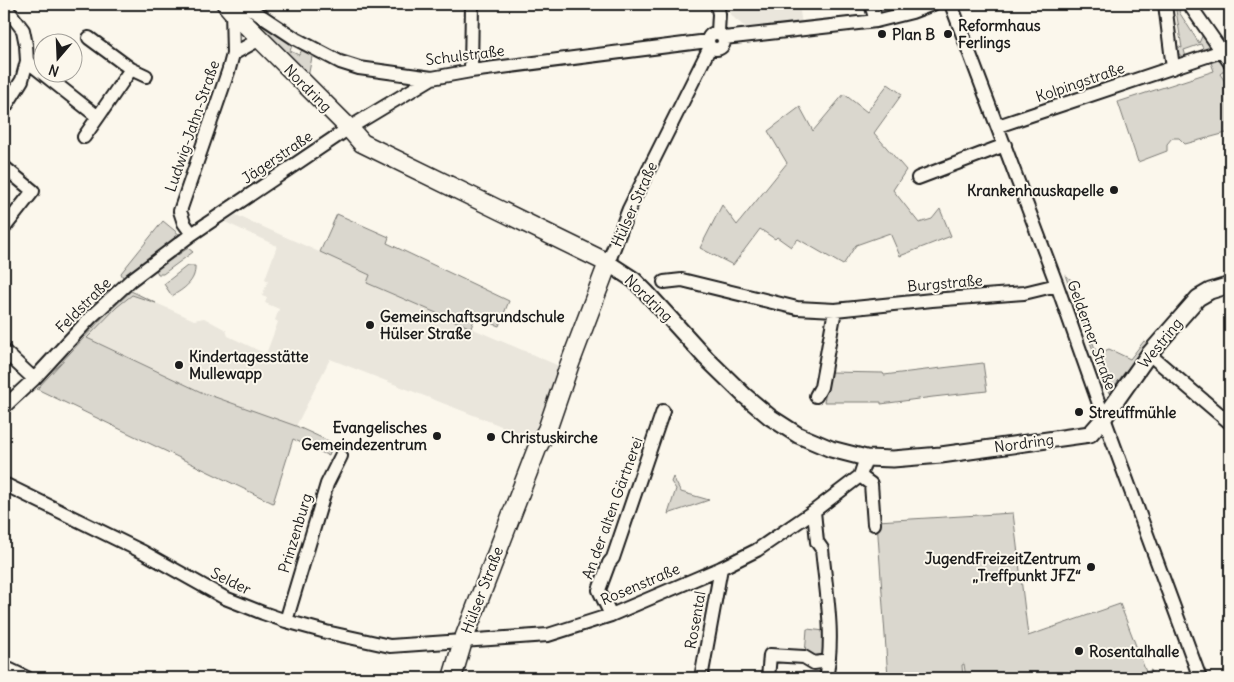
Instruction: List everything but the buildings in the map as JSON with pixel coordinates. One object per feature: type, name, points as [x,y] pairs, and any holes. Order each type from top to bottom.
[{"type":"main road","name":"Nordring","points":[[234,6],[260,39],[362,143],[608,264]]},
{"type":"main road","name":"Hülser Straße","points":[[452,678],[463,641],[538,446],[539,427],[554,385],[570,366],[608,264]]},
{"type":"street","points":[[471,71],[472,4]]},
{"type":"street","points":[[715,39],[718,14],[717,4]]},
{"type":"street","points":[[871,4],[876,21]]},
{"type":"street","name":"Schulstraße","points":[[234,6],[340,62],[359,68],[432,78],[471,71],[715,39],[876,21],[912,12],[933,4]]},
{"type":"street","name":"Gelderner Straße","points":[[951,4],[1057,285],[1200,678]]},
{"type":"street","points":[[1164,4],[1173,68]]},
{"type":"street","points":[[1189,4],[1230,63]]},
{"type":"street","points":[[4,5],[23,30],[26,45],[26,61],[22,80],[4,109]]},
{"type":"street","name":"Ludwig-Jahn-Straße","points":[[192,234],[184,223],[180,211],[233,54],[234,6]]},
{"type":"street","points":[[89,38],[131,70],[146,76]]},
{"type":"street","name":"Ludwig-Jahn-Straße","points":[[233,54],[260,39]]},
{"type":"street","name":"Hülser Straße","points":[[608,264],[629,209],[715,39]]},
{"type":"street","name":"Kolpingstraße","points":[[998,126],[1222,51]]},
{"type":"street","points":[[26,61],[98,117]]},
{"type":"street","points":[[84,137],[131,70]]},
{"type":"street","name":"Jägerstraße","points":[[192,234],[349,128],[432,78]]},
{"type":"street","points":[[918,178],[1005,145]]},
{"type":"street","points":[[4,167],[33,191],[4,228]]},
{"type":"street","name":"Feldstraße","points":[[4,407],[34,380],[91,317],[131,280],[192,234]]},
{"type":"street","name":"Nordring","points":[[608,264],[634,280],[745,396],[798,435],[831,449],[866,458],[893,459],[941,454],[1090,434],[1104,418]]},
{"type":"street","name":"Burgstraße","points":[[664,282],[682,280],[797,308],[835,310],[1024,293],[1057,285]]},
{"type":"street","name":"Westring","points":[[1104,418],[1149,354],[1198,298],[1230,285]]},
{"type":"street","points":[[816,396],[821,387],[835,310]]},
{"type":"street","points":[[4,351],[34,380]]},
{"type":"street","points":[[1149,354],[1230,423]]},
{"type":"street","name":"An der alten Gärtnerei","points":[[611,615],[599,590],[609,563],[613,558],[663,411]]},
{"type":"street","name":"Prinzenburg","points":[[286,621],[327,484],[341,456]]},
{"type":"street","points":[[866,458],[860,476],[871,484],[874,524]]},
{"type":"street","name":"Rosenstraße","points":[[463,641],[548,635],[611,615],[721,568],[757,550],[814,511],[860,476]]},
{"type":"street","name":"Selder","points":[[4,484],[147,554],[225,598],[286,621],[390,646],[463,641]]},
{"type":"street","points":[[814,511],[817,542],[822,549],[828,618],[829,661],[826,678]]},
{"type":"street","name":"Rosental","points":[[701,678],[721,568]]},
{"type":"street","points":[[768,678],[770,655],[804,657],[814,663],[829,661]]},
{"type":"street","points":[[4,667],[27,678]]},
{"type":"shaded area","points":[[726,4],[799,4],[802,25],[750,29],[735,19],[729,12]]},
{"type":"shaded area","points":[[1175,4],[1182,4],[1179,12],[1199,43],[1203,34],[1210,44],[1208,49],[1204,51],[1201,44],[1184,50],[1186,57],[1181,56],[1177,51],[1173,45],[1182,48]]},
{"type":"shaded area","points":[[243,9],[290,39],[292,45],[290,51],[299,55],[306,48],[313,52],[308,77]]},
{"type":"shaded area","points":[[1210,60],[1217,60],[1223,63],[1226,69],[1220,74],[1230,89],[1230,132],[1185,144],[1179,138],[1172,138],[1167,144],[1167,151],[1138,162],[1118,102],[1214,71]]},
{"type":"shaded area","points":[[888,84],[902,94],[874,133],[906,170],[893,190],[919,223],[932,219],[940,209],[951,236],[900,256],[890,233],[856,245],[843,265],[798,239],[791,247],[777,237],[775,239],[760,229],[733,265],[700,248],[722,205],[737,225],[787,163],[768,131],[800,107],[813,131],[844,94],[867,112]]},
{"type":"shaded area","points":[[337,214],[389,237],[387,243],[509,301],[499,326],[475,317],[471,328],[367,283],[370,275],[320,252]]},
{"type":"shaded area","name":"Gemeinschaftsgrundschule Hülser Straße","points":[[236,215],[371,275],[367,283],[559,366],[532,438],[330,359],[296,426],[201,392],[87,338],[117,307],[132,295],[156,303],[194,320],[204,318],[226,330],[228,336],[266,354],[278,322],[275,320],[279,309],[265,303],[267,298],[262,296],[268,281],[265,279],[277,246],[225,222]]},
{"type":"shaded area","points":[[163,221],[180,235],[123,278],[121,273]]},
{"type":"shaded area","points":[[188,248],[193,252],[163,274],[158,274],[156,270]]},
{"type":"shaded area","points":[[187,266],[195,266],[194,276],[185,287],[172,296],[164,284]]},
{"type":"shaded area","points":[[1065,275],[1075,283],[1074,293],[1097,354],[1109,349],[1130,359],[1144,341],[1147,343],[1109,393]]},
{"type":"shaded area","points":[[131,291],[156,303],[132,295],[117,307],[87,338],[201,392],[296,426],[333,443],[329,456],[293,439],[273,503],[37,389],[103,317]]},
{"type":"shaded area","points":[[983,363],[987,391],[881,404],[881,402],[824,402],[830,372],[883,373],[884,375]]},
{"type":"shaded area","points":[[673,477],[681,492],[709,500],[668,514],[676,489],[671,482]]},
{"type":"shaded area","points":[[1013,513],[1028,636],[1120,604],[1146,672],[1151,670],[1154,678],[966,678],[964,664],[962,665],[963,678],[888,678],[877,521]]},
{"type":"shaded area","points":[[807,629],[825,631],[826,652],[820,660],[805,655]]},
{"type":"place","name":"Plan B","points":[[882,34]]},
{"type":"place","name":"Reformhaus Ferlings","points":[[948,34]]},
{"type":"place","name":"Krankenhauskapelle","points":[[1114,190]]},
{"type":"place","name":"Gemeinschaftsgrundschule Hülser Straße","points":[[370,325]]},
{"type":"place","name":"Kindertagesstätte Mullewapp","points":[[179,365]]},
{"type":"place","name":"Streuffmühle","points":[[1079,412]]},
{"type":"place","name":"Evangelisches Gemeindezentrum","points":[[437,436]]},
{"type":"place","name":"Christuskirche","points":[[491,437]]},
{"type":"place","name":"JugendFreizeitZentrum „Treffpunkt JFZ“","points":[[1091,567]]},
{"type":"place","name":"Rosentalhalle","points":[[1079,651]]}]
